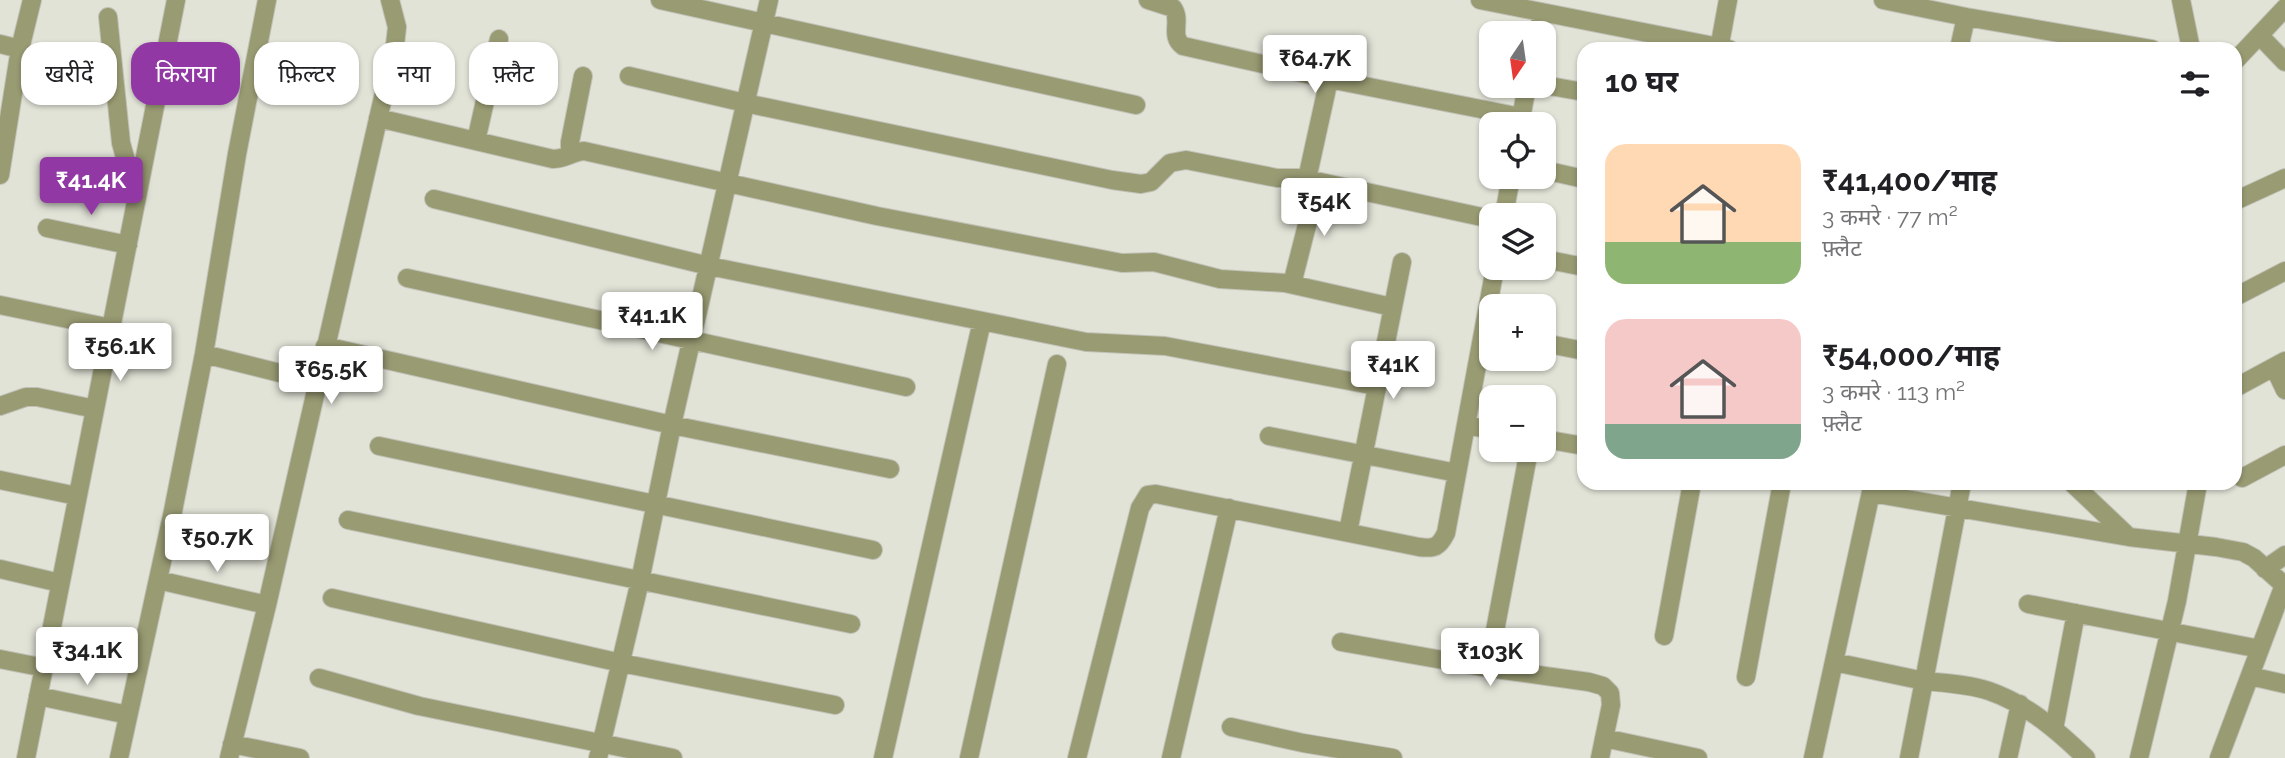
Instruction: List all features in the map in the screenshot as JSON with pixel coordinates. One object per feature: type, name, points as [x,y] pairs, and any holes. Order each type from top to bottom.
[{"type":"street","points":[[0,175],[20,49],[32,0]]},
{"type":"street","points":[[26,758],[176,0]]},
{"type":"street","points":[[119,758],[204,354],[237,154],[267,0]]},
{"type":"street","points":[[300,758],[231,751],[397,36],[390,0]]},
{"type":"street","points":[[660,0],[1136,105]]},
{"type":"street","points":[[600,751],[769,0]]},
{"type":"street","points":[[1148,0],[1173,8],[1177,18],[1175,37],[1183,46],[1479,112]]},
{"type":"street","points":[[1723,42],[1728,0]]},
{"type":"street","points":[[1883,0],[1966,17],[2053,41]]},
{"type":"street","points":[[2181,0],[2190,42]]},
{"type":"street","points":[[1490,1],[1692,42]]},
{"type":"street","points":[[2242,54],[2285,8]]},
{"type":"street","points":[[1540,21],[1542,12]]},
{"type":"street","points":[[108,17],[121,143],[137,199]]},
{"type":"street","points":[[1961,42],[1966,17]]},
{"type":"street","points":[[2260,36],[2285,62]]},
{"type":"street","points":[[476,141],[499,39]]},
{"type":"street","points":[[0,44],[20,49]]},
{"type":"street","points":[[570,154],[583,76]]},
{"type":"street","points":[[629,76],[1112,180],[1151,183],[1170,163],[1185,160],[1268,177],[1313,181],[1479,216]]},
{"type":"street","points":[[1292,284],[1313,181],[1329,79]]},
{"type":"street","points":[[1556,87],[1577,91]]},
{"type":"street","points":[[378,118],[553,159],[584,151],[877,216],[1097,258],[1134,264],[1163,263],[1228,280],[1292,284],[1392,307]]},
{"type":"street","points":[[1556,173],[1577,177]]},
{"type":"street","points":[[2242,198],[2285,178]]},
{"type":"street","points":[[434,199],[709,266],[982,321],[1097,343],[1165,346],[1376,386]]},
{"type":"street","points":[[47,228],[128,244]]},
{"type":"street","points":[[1348,532],[1402,262]]},
{"type":"street","points":[[1556,262],[1577,266]]},
{"type":"street","points":[[2242,292],[2285,271]]},
{"type":"street","points":[[407,278],[906,387]]},
{"type":"street","points":[[0,305],[111,328]]},
{"type":"street","points":[[883,758],[982,321]]},
{"type":"street","points":[[1556,345],[1577,350]]},
{"type":"street","points":[[325,346],[672,425],[890,469]]},
{"type":"street","points":[[204,354],[316,382]]},
{"type":"street","points":[[969,758],[1057,364]]},
{"type":"street","points":[[2242,384],[2279,364],[2285,390]]},
{"type":"street","points":[[1077,758],[1143,500],[1148,495],[1156,494],[1433,549],[1441,545],[1446,533],[1479,367]]},
{"type":"street","points":[[0,406],[26,397],[37,397],[95,409]]},
{"type":"street","points":[[1466,425],[1479,428]]},
{"type":"street","points":[[1269,436],[1457,472]]},
{"type":"street","points":[[1556,441],[1577,445]]},
{"type":"street","points":[[379,446],[873,550]]},
{"type":"street","points":[[2242,478],[2285,455]]},
{"type":"street","points":[[1488,668],[1527,462]]},
{"type":"street","points":[[0,480],[77,496]]},
{"type":"street","points":[[1664,636],[1691,490]]},
{"type":"street","points":[[1746,677],[1779,490]]},
{"type":"street","points":[[1813,758],[1872,490]]},
{"type":"street","points":[[1881,490],[2129,537],[2244,552],[2284,585],[2250,676],[2224,757]]},
{"type":"street","points":[[1909,758],[1960,490]]},
{"type":"street","points":[[2079,490],[2129,537]]},
{"type":"street","points":[[2139,758],[2170,631],[2196,490]]},
{"type":"street","points":[[1171,758],[1229,508]]},
{"type":"street","points":[[348,520],[850,624]]},
{"type":"street","points":[[2265,569],[2285,555]]},
{"type":"street","points":[[0,569],[61,583]]},
{"type":"street","points":[[158,580],[267,605]]},
{"type":"street","points":[[331,598],[621,663],[835,705]]},
{"type":"street","points":[[2028,604],[2260,649]]},
{"type":"street","points":[[2054,729],[2076,614]]},
{"type":"street","points":[[1341,642],[1603,686],[1610,693],[1611,705],[1600,758]]},
{"type":"street","points":[[0,659],[45,668]]},
{"type":"street","points":[[1834,662],[1924,681],[1987,690],[2020,704],[2054,729],[2086,758]]},
{"type":"street","points":[[2250,676],[2285,684]]},
{"type":"street","points":[[319,678],[600,751],[673,758]]},
{"type":"street","points":[[38,696],[128,715]]},
{"type":"street","points":[[2008,758],[2020,704]]},
{"type":"street","points":[[1231,727],[1303,743],[1393,758]]},
{"type":"street","points":[[1604,738],[1698,758]]}]
